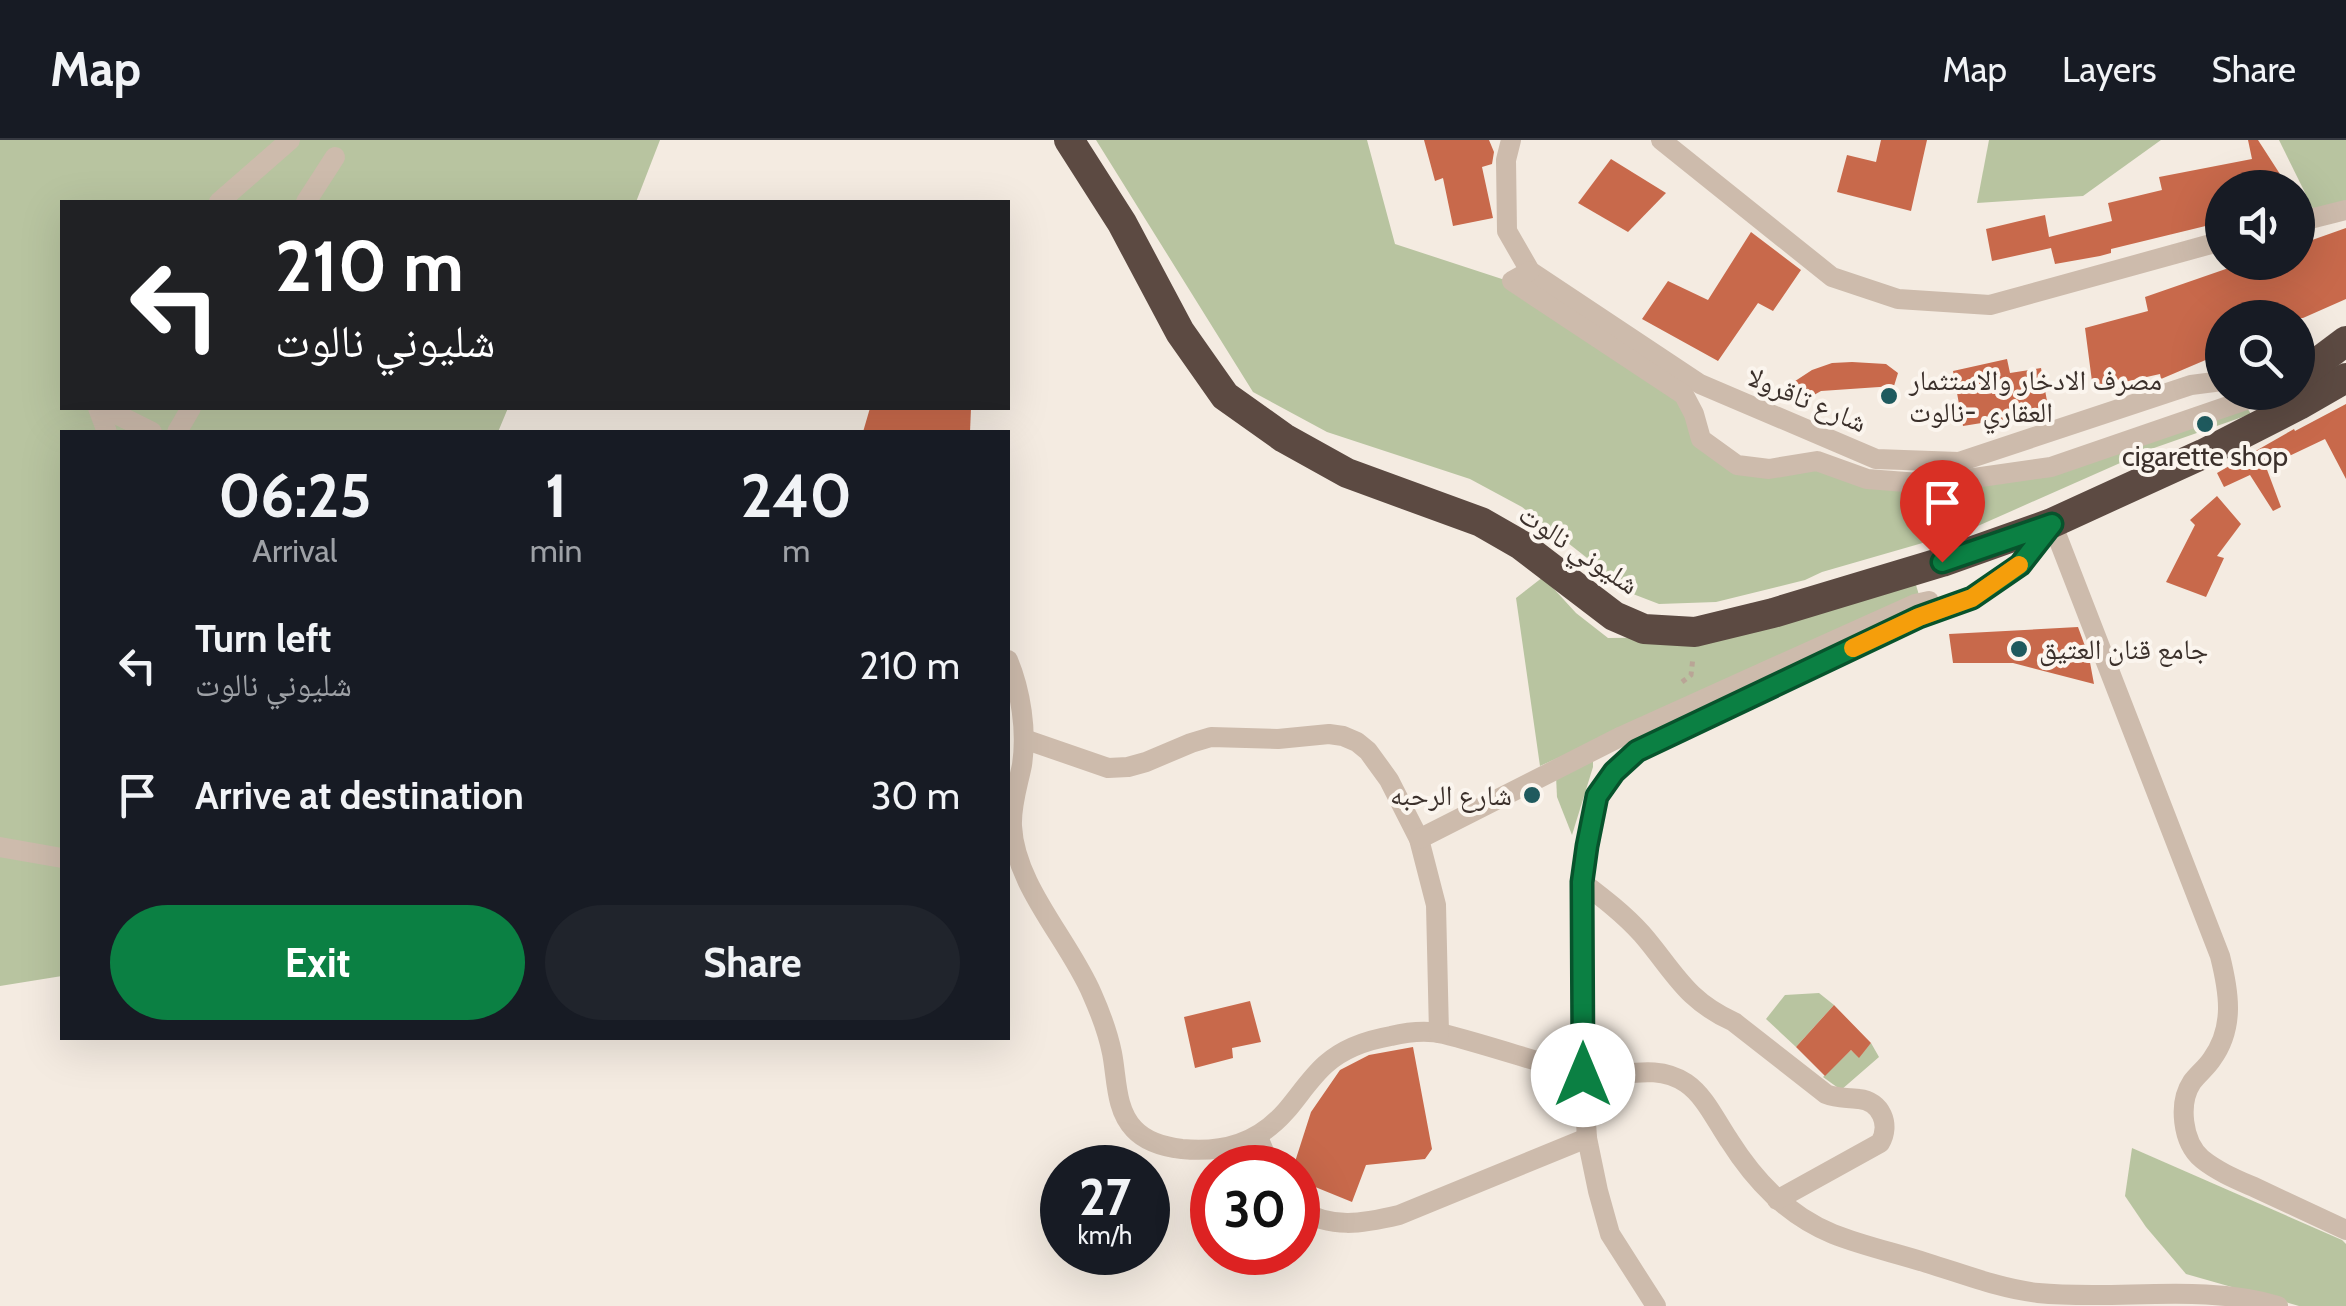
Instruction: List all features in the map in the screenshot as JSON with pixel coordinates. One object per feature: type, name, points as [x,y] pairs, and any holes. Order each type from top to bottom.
[{"type":"highway","name":"شليوني نالوت","points":[[1069,140],[1122,223],[1180,332],[1225,396],[1284,438],[1347,472],[1481,522],[1520,545],[1614,616],[1644,629],[1696,632],[1942,562],[2052,524],[2250,429]]},
{"type":"highway","points":[[2315,364],[2346,341]]},
{"type":"highway","points":[[2250,429],[2346,378]]},
{"type":"highway","points":[[2250,429],[2265,410]]},
{"type":"street","points":[[221,200],[290,140]]},
{"type":"street","name":"شارع تاقرولا","points":[[1511,140],[1506,160],[1507,231],[1530,271],[1700,384],[1876,458],[1959,462],[2205,383]]},
{"type":"street","points":[[1661,140],[1832,277],[1898,299],[1990,305],[2205,246]]},
{"type":"street","points":[[307,200],[335,157]]},
{"type":"street","points":[[2315,218],[2346,210]]},
{"type":"street","points":[[1530,271],[1512,281],[1684,395],[1701,439],[1736,465],[1769,469],[1817,461],[1867,479],[1932,484],[2051,467],[2216,410]]},
{"type":"street","points":[[105,410],[148,430]]},
{"type":"street","points":[[1656,1306],[1610,1234],[1588,1138],[1583,1075],[1582,882],[1597,796],[1614,772],[1637,751],[1919,617],[1956,605],[2002,579],[2020,565],[2052,524]]},
{"type":"street","points":[[2052,524],[2220,956],[2229,993],[2223,1042],[2190,1084],[2183,1107],[2187,1137],[2198,1157],[2222,1173],[2346,1230]]},
{"type":"street","points":[[1419,839],[1622,736],[1915,604],[1956,605]]},
{"type":"street","points":[[1010,667],[1024,739],[1012,826],[1017,856],[1092,994],[1112,1052],[1122,1108],[1132,1128],[1148,1140],[1206,1151],[1233,1147],[1258,1136],[1282,1116],[1327,1062],[1354,1046],[1408,1032],[1438,1032],[1583,1075],[1651,1072],[1689,1085],[1757,1180],[1804,1220],[1834,1234],[2036,1293],[2208,1295],[2278,1306]]},
{"type":"street","points":[[1024,739],[1108,768],[1146,762],[1211,737],[1278,739],[1328,734],[1357,742],[1368,751],[1404,805],[1419,839],[1436,904],[1438,1032]]},
{"type":"street","points":[[0,846],[60,858]]},
{"type":"street","points":[[1582,882],[1638,929],[1693,997],[1734,1022],[1826,1094],[1869,1102],[1882,1116],[1885,1135],[1880,1143],[1777,1200]]},
{"type":"street","points":[[1258,1136],[1262,1145]]},
{"type":"street","points":[[1320,1220],[1352,1223],[1398,1215],[1588,1138]]},
{"type":"green space","points":[[0,140],[660,140],[637,200],[60,200],[60,410],[507,410],[499,430],[60,430],[60,976],[0,986]]},
{"type":"green space","points":[[1096,140],[1367,140],[1395,244],[1505,280],[1684,406],[1709,438],[1740,456],[1806,466],[1857,481],[2051,467],[2223,410],[2248,410],[2251,414],[2154,448],[1971,529],[1805,580],[1716,602],[1659,604],[1633,594],[1522,507],[1470,479],[1327,432],[1253,392]]},
{"type":"green space","points":[[1989,140],[2161,140],[2083,196],[1977,203]]},
{"type":"green space","points":[[2279,140],[2346,140],[2346,210],[2317,217],[2315,170],[2294,170]]},
{"type":"green space","points":[[1913,575],[1919,595],[1540,766],[1516,598],[1543,577],[1576,613],[1608,638],[1696,637]]},
{"type":"green space","points":[[1593,759],[1572,835],[1557,797],[1556,776]]},
{"type":"green space","points":[[1819,993],[1834,1005],[1796,1047],[1766,1019],[1785,995]]},
{"type":"green space","points":[[1871,1043],[1879,1057],[1841,1090],[1823,1077],[1851,1050],[1859,1057]]},
{"type":"green space","points":[[2132,1148],[2342,1240],[2346,1244],[2346,1306],[2299,1306],[2186,1274],[2125,1196]]},
{"type":"building","points":[[1424,140],[1489,140],[1494,152],[1492,164],[1482,167],[1493,218],[1453,226],[1443,178],[1435,181]]},
{"type":"building","points":[[1881,140],[1927,140],[1911,211],[1837,192],[1847,155],[1876,162]]},
{"type":"building","points":[[2248,140],[2258,140],[2277,170],[2205,170],[2205,226],[2111,249],[2111,253],[2100,256],[2055,264],[2051,248],[1992,261],[1986,229],[2045,215],[2049,237],[2112,221],[2108,203],[2162,190],[2159,177],[2252,159]]},
{"type":"building","points":[[1611,159],[1666,193],[1628,232],[1578,203]]},
{"type":"building","points":[[2346,228],[2346,299],[2315,313],[2315,300],[2205,300],[2205,360],[2161,379],[2160,374],[2093,389],[2085,328],[2148,311],[2145,297],[2205,276],[2205,280],[2315,280],[2315,239]]},
{"type":"building","points":[[1751,232],[1801,270],[1773,311],[1758,303],[1718,361],[1642,319],[1668,281],[1708,300]]},
{"type":"building","points":[[2007,359],[2010,373],[2041,368],[2049,412],[1963,426],[1953,371]]},
{"type":"building","points":[[1852,362],[1886,364],[1898,373],[1894,386],[1821,391],[1795,401],[1783,389],[1812,370]]},
{"type":"building","points":[[2346,404],[2346,479],[2325,439],[2266,467],[2281,507],[2273,511],[2250,475],[2224,487],[2217,473]]},
{"type":"building","points":[[869,410],[971,410],[970,430],[864,430]]},
{"type":"building","points":[[2217,496],[2241,524],[2217,556],[2224,558],[2206,597],[2166,582],[2195,525],[2190,520]]},
{"type":"building","name":"جامع قنان العتيق","points":[[2078,627],[2094,684],[2013,663],[1953,663],[1949,634]]},
{"type":"building","points":[[1250,1001],[1261,1042],[1232,1048],[1233,1058],[1195,1068],[1184,1017]]},
{"type":"building","points":[[1834,1005],[1871,1043],[1859,1058],[1851,1050],[1825,1076],[1796,1047]]},
{"type":"building","points":[[1413,1047],[1432,1149],[1425,1159],[1366,1165],[1352,1202],[1320,1189],[1320,1145],[1300,1145],[1311,1112],[1340,1070],[1369,1055]]},
{"type":"slow traffic","points":[[1853,648],[1919,617],[1972,598],[2019,565]]},
{"type":"place","name":"مصرف الادخار والاستثمار العقاري -نالوت","points":[[1889,396]]},
{"type":"place","name":"cigarette shop","points":[[2205,424]]},
{"type":"place","name":"جامع قنان العتيق","points":[[2019,649]]},
{"type":"place","name":"شارع الرحبه","points":[[1532,795]]},
{"type":"route","points":[[1583,1075],[1582,882],[1597,796],[1614,772],[1637,751],[1919,617],[1972,598],[2020,565],[2052,524],[1942,562]]}]
